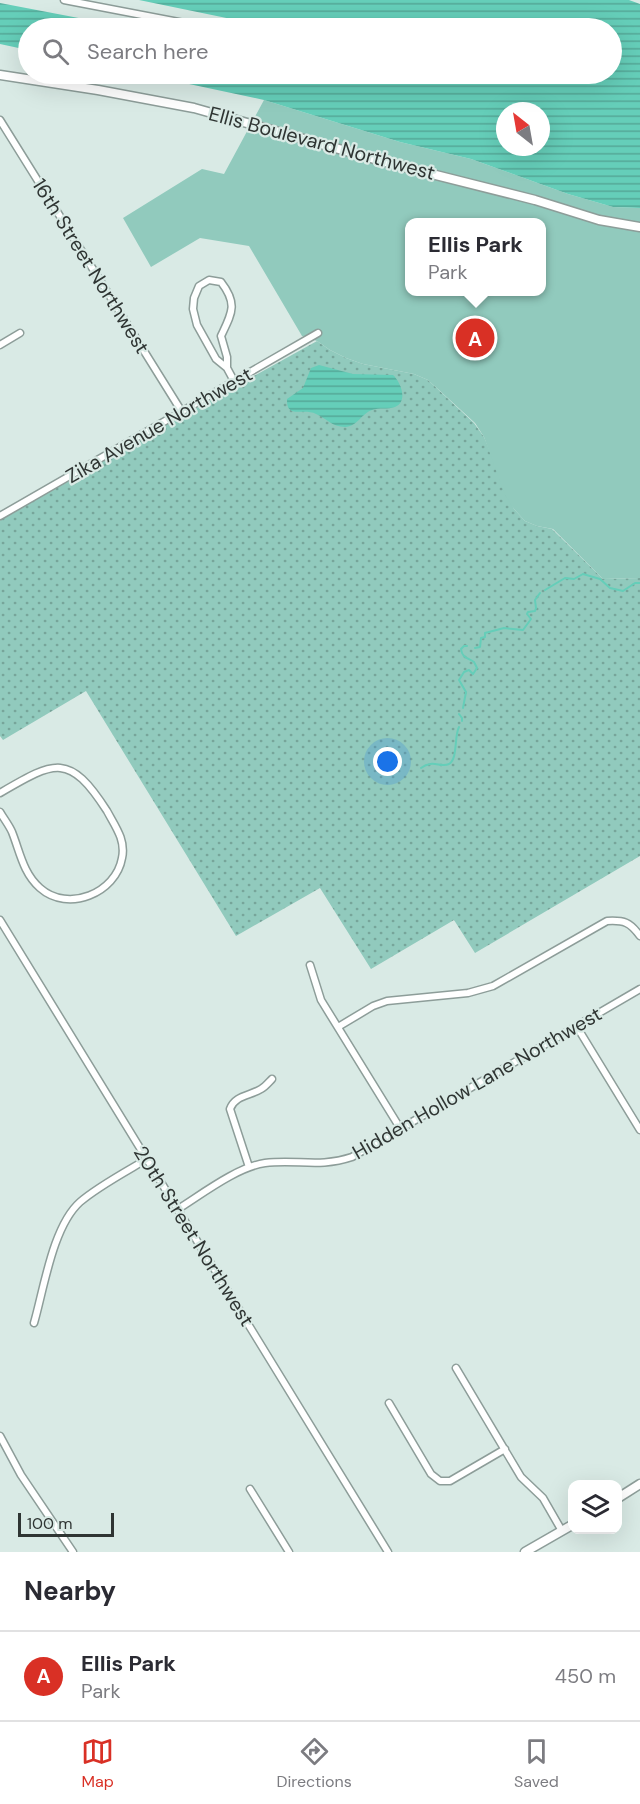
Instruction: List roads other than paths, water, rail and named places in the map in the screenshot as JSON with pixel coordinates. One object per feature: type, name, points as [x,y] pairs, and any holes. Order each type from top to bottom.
[{"type":"street","points":[[64,0],[158,18]]},
{"type":"street","name":"Ellis Boulevard Northwest","points":[[0,75],[18,78]]},
{"type":"street","name":"Ellis Boulevard Northwest","points":[[57,84],[194,108],[392,164],[535,200],[599,220],[640,227]]},
{"type":"street","name":"16th Street Northwest","points":[[0,120],[182,412]]},
{"type":"street","points":[[227,368],[221,336],[232,314],[232,303],[229,291],[221,282],[209,280],[199,286],[194,298],[193,309],[201,334],[216,359],[227,368],[234,381]]},
{"type":"street","points":[[0,345],[20,333]]},
{"type":"street","name":"Zika Avenue Northwest","points":[[0,516],[318,333]]},
{"type":"street","points":[[0,793],[45,769],[55,768],[75,772],[93,791],[118,829],[123,847],[120,866],[108,883],[91,895],[78,899],[56,898],[38,887],[31,879],[22,864],[11,832],[0,812]]},
{"type":"street","name":"20th Street Northwest","points":[[0,920],[388,1552]]},
{"type":"street","points":[[338,1027],[373,1006],[387,1001],[468,993],[493,986],[608,921],[627,923],[634,927],[640,936]]},
{"type":"street","points":[[310,965],[317,990],[400,1128]]},
{"type":"street","name":"Hidden Hollow Lane Northwest","points":[[178,1209],[249,1167],[264,1163],[337,1162],[368,1148],[640,989]]},
{"type":"street","points":[[577,1027],[640,1130]]},
{"type":"street","points":[[249,1167],[230,1109],[231,1105],[238,1098],[262,1089],[272,1079]]},
{"type":"street","points":[[34,1323],[57,1236],[66,1217],[85,1198],[147,1159]]},
{"type":"street","points":[[456,1368],[521,1477],[543,1498],[562,1531]]},
{"type":"street","points":[[388,1403],[431,1474],[440,1481],[450,1481],[505,1449]]},
{"type":"street","points":[[0,1436],[21,1475],[74,1552]]},
{"type":"street","points":[[622,1495],[640,1484]]},
{"type":"street","points":[[250,1489],[289,1552]]},
{"type":"street","points":[[525,1552],[568,1527]]},
{"type":"waterway","points":[[545,590],[565,578],[574,579],[583,574],[600,579],[610,588],[623,591],[635,583],[640,583]]},
{"type":"waterway","points":[[475,648],[480,647],[481,638],[485,637],[485,633],[504,628],[523,630],[531,619],[527,614],[535,611],[535,600],[540,593]]},
{"type":"waterway","points":[[463,708],[466,692],[459,680],[464,672],[469,670],[473,674],[477,668],[474,662],[463,654],[461,649],[467,646]]},
{"type":"waterway","points":[[459,714],[462,721]]},
{"type":"waterway","points":[[421,768],[429,764],[446,765],[452,761],[459,727]]},
{"type":"place","name":"Ellis Park","points":[[475,338]]}]
